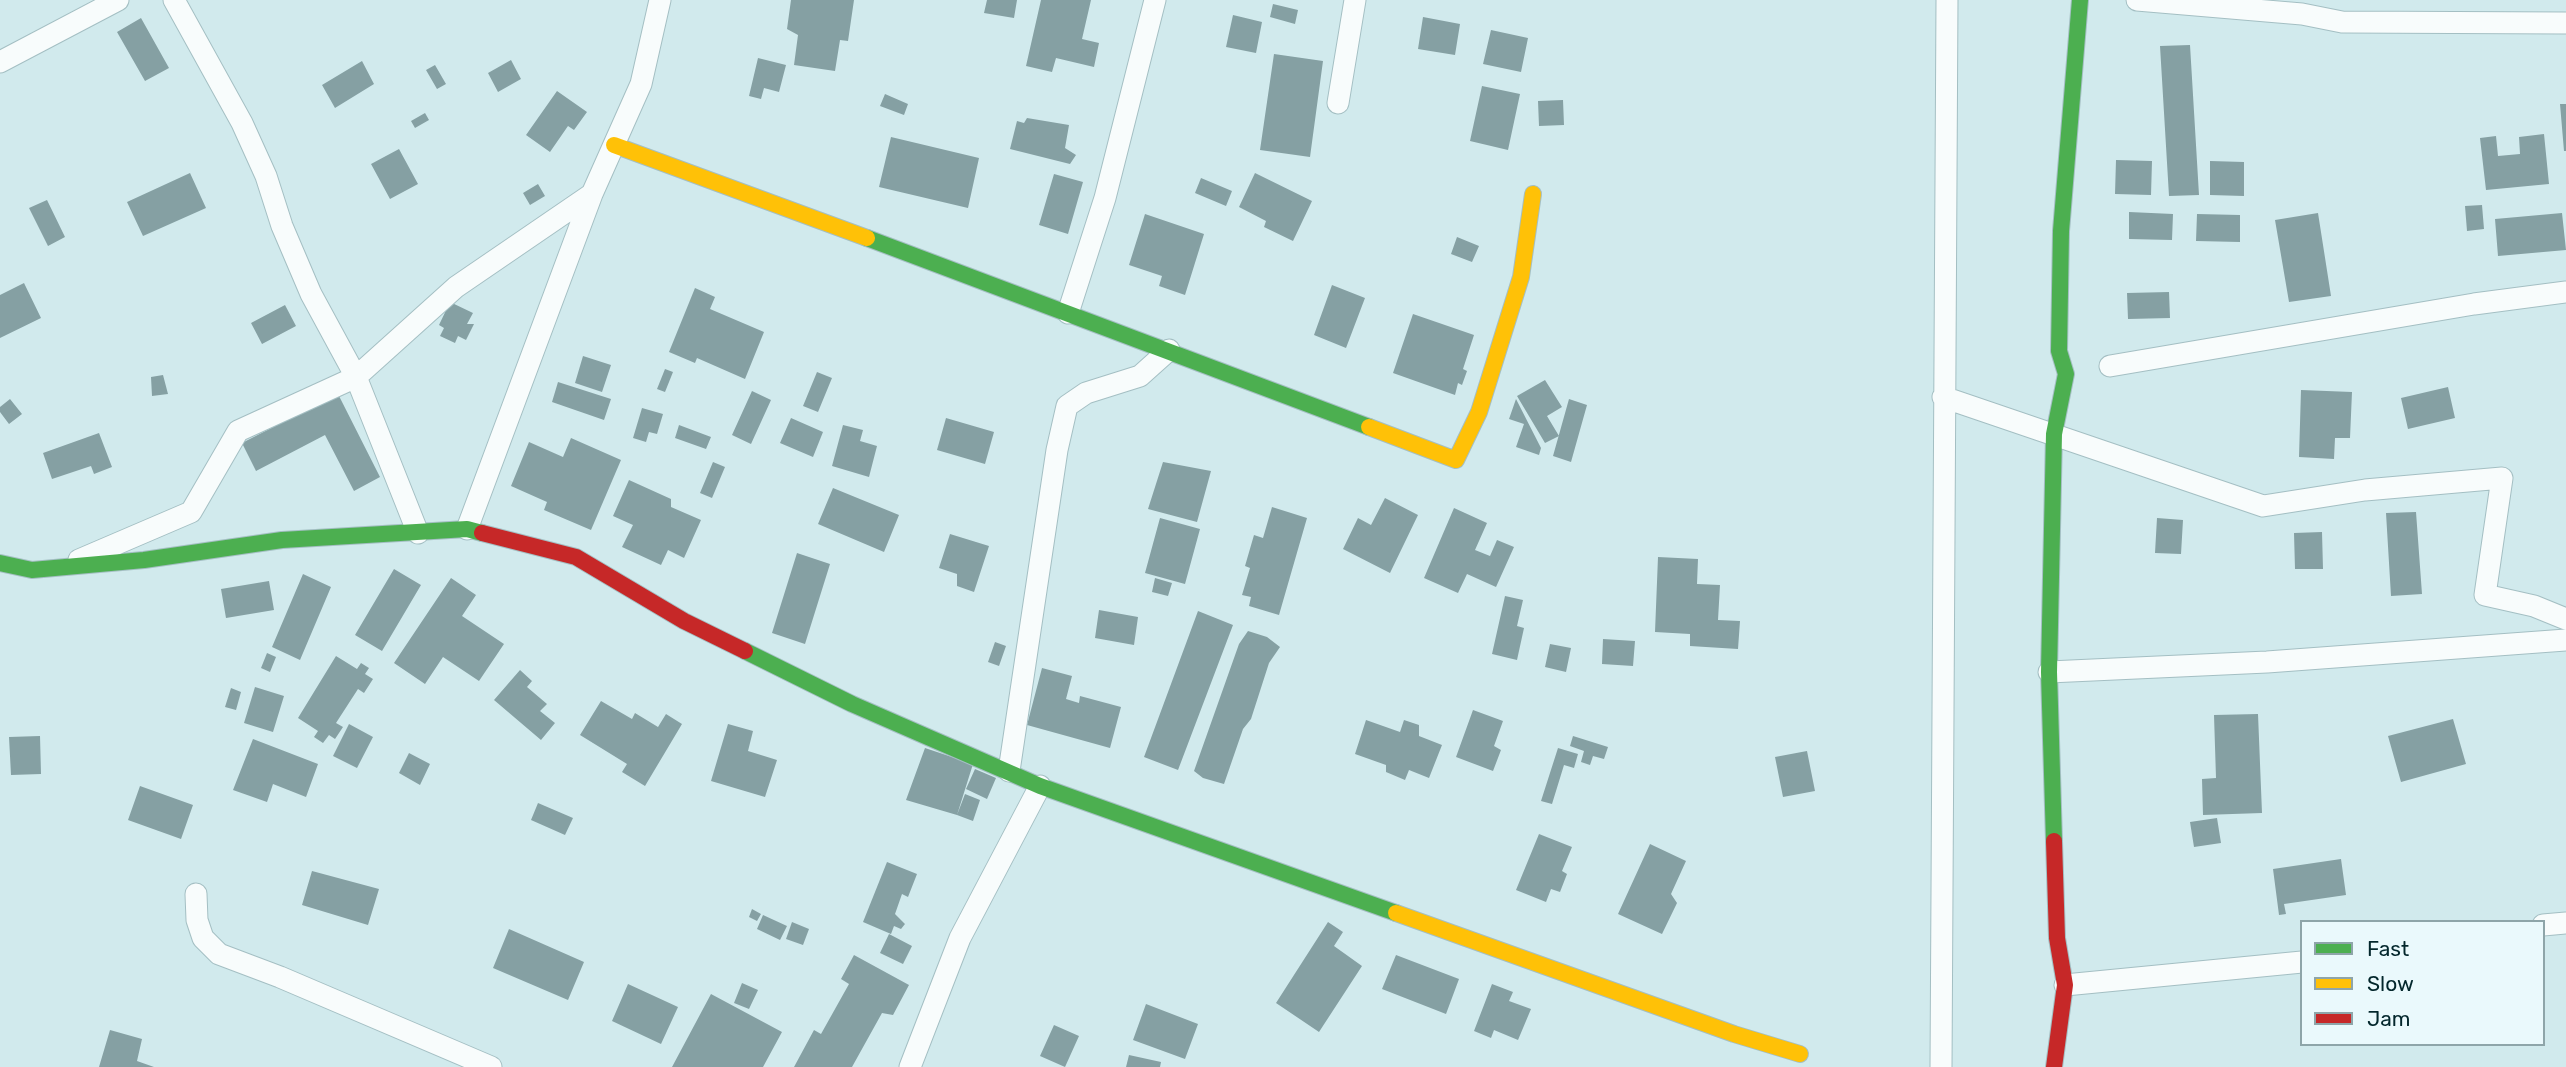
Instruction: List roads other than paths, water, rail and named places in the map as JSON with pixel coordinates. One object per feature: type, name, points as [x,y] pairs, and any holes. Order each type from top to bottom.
[{"type":"street","points":[[0,62],[118,0]]},
{"type":"street","points":[[174,0],[242,123],[266,176],[282,226],[312,294],[356,377],[418,533]]},
{"type":"street","points":[[467,529],[592,194],[641,84],[660,0]]},
{"type":"street","points":[[1068,313],[1105,198],[1155,0]]},
{"type":"street","points":[[1338,103],[1351,39],[1355,0]]},
{"type":"street","points":[[1941,1067],[1947,0]]},
{"type":"street","points":[[2054,1067],[2065,985],[2057,938],[2049,672],[2054,434],[2066,374],[2059,351],[2061,231],[2080,0]]},
{"type":"street","points":[[2137,0],[2302,14],[2342,22],[2566,23]]},
{"type":"street","points":[[614,145],[1169,350],[1456,460],[1479,412],[1521,276],[1533,194]]},
{"type":"street","points":[[61,568],[191,512],[238,431],[356,377],[456,287],[592,194]]},
{"type":"street","points":[[2110,366],[2474,304],[2566,292]]},
{"type":"street","points":[[1009,771],[1056,450],[1067,407],[1086,393],[1140,376],[1169,350]]},
{"type":"street","points":[[1943,397],[2263,506],[2365,490],[2502,478],[2485,595],[2534,606],[2566,619]]},
{"type":"street","points":[[0,563],[33,570],[61,568],[144,561],[282,540],[467,529],[576,557],[744,652],[852,704],[1040,786],[1734,1034],[1800,1054]]},
{"type":"street","points":[[2049,672],[2267,662],[2566,640]]},
{"type":"street","points":[[911,1067],[960,938],[1040,786]]},
{"type":"street","points":[[197,894],[197,920],[203,938],[219,954],[280,977],[491,1067]]},
{"type":"street","points":[[2545,925],[2566,923]]},
{"type":"street","points":[[2065,985],[2300,962]]}]
